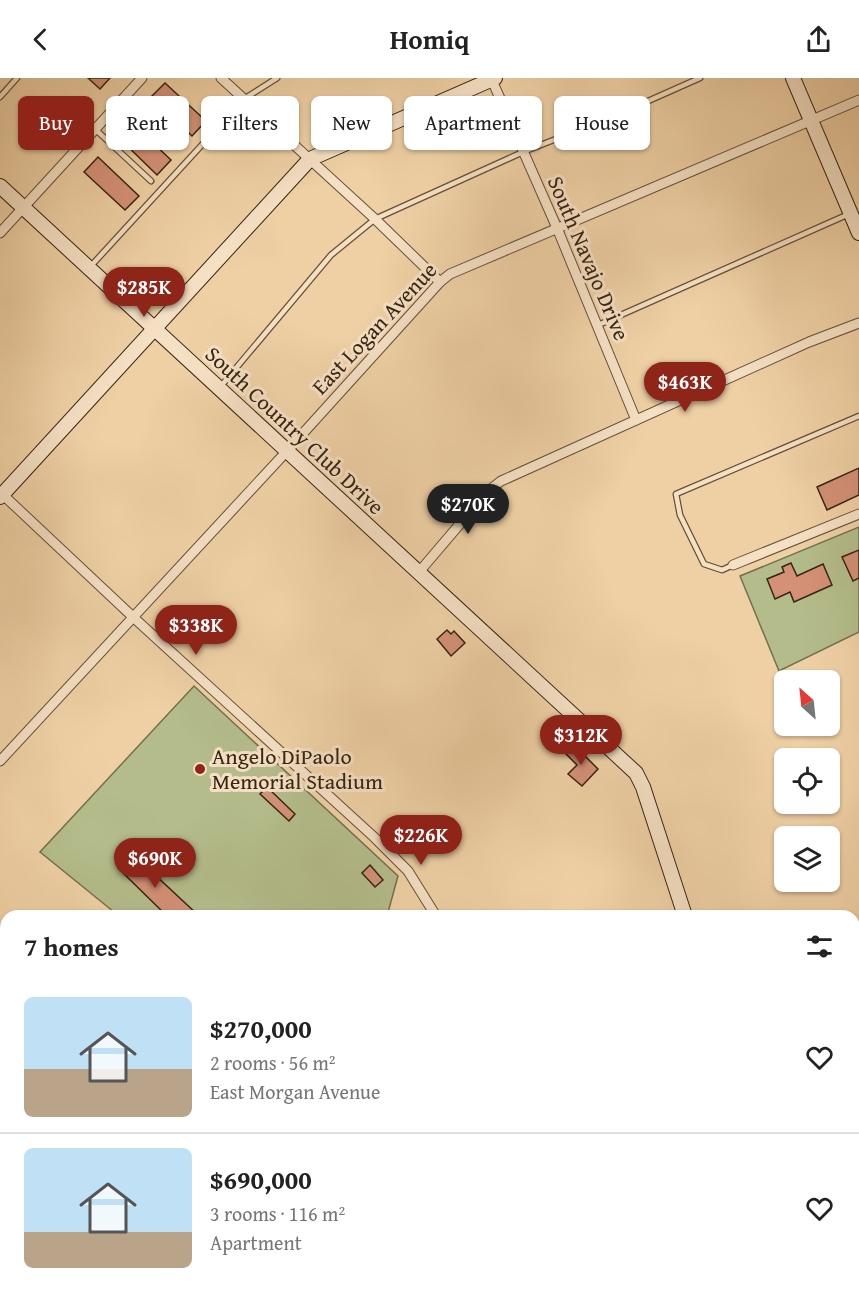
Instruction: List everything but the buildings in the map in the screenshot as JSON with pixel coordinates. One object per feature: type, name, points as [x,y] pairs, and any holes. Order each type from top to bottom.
[{"type":"main road","points":[[793,78],[859,233]]},
{"type":"main road","points":[[1,494],[310,159],[492,79]]},
{"type":"main road","name":"South Country Club Drive","points":[[0,186],[636,773],[643,787],[683,910]]},
{"type":"street","points":[[0,233],[142,78]]},
{"type":"street","points":[[221,78],[241,96]]},
{"type":"street","name":"South Navajo Drive","points":[[492,79],[636,420]]},
{"type":"street","name":"East Logan Avenue","points":[[0,761],[440,282],[450,274],[859,100]]},
{"type":"street","points":[[299,149],[440,282]]},
{"type":"street","points":[[418,572],[488,491],[501,481],[809,342],[859,323]]},
{"type":"street","points":[[1,494],[375,838],[408,871],[432,910]]},
{"type":"street","points":[[733,566],[859,514]]},
{"type":"lane","points":[[0,97],[17,78]]},
{"type":"lane","points":[[249,96],[277,78]]},
{"type":"lane","points":[[219,388],[331,255],[375,219],[523,152],[612,117],[700,78]]},
{"type":"lane","points":[[95,129],[151,181]]},
{"type":"lane","points":[[89,268],[201,146]]},
{"type":"lane","points":[[596,326],[851,214]]},
{"type":"lane","points":[[733,566],[722,570],[704,564],[680,515],[676,494],[859,416]]},
{"type":"green space","points":[[859,527],[859,632],[779,670],[740,576]]},
{"type":"green space","name":"Angelo DiPaolo Memorial Stadium","points":[[194,686],[398,876],[389,910],[112,910],[40,852]]},
{"type":"place","name":"Angelo DiPaolo Memorial Stadium","points":[[200,769]]}]
